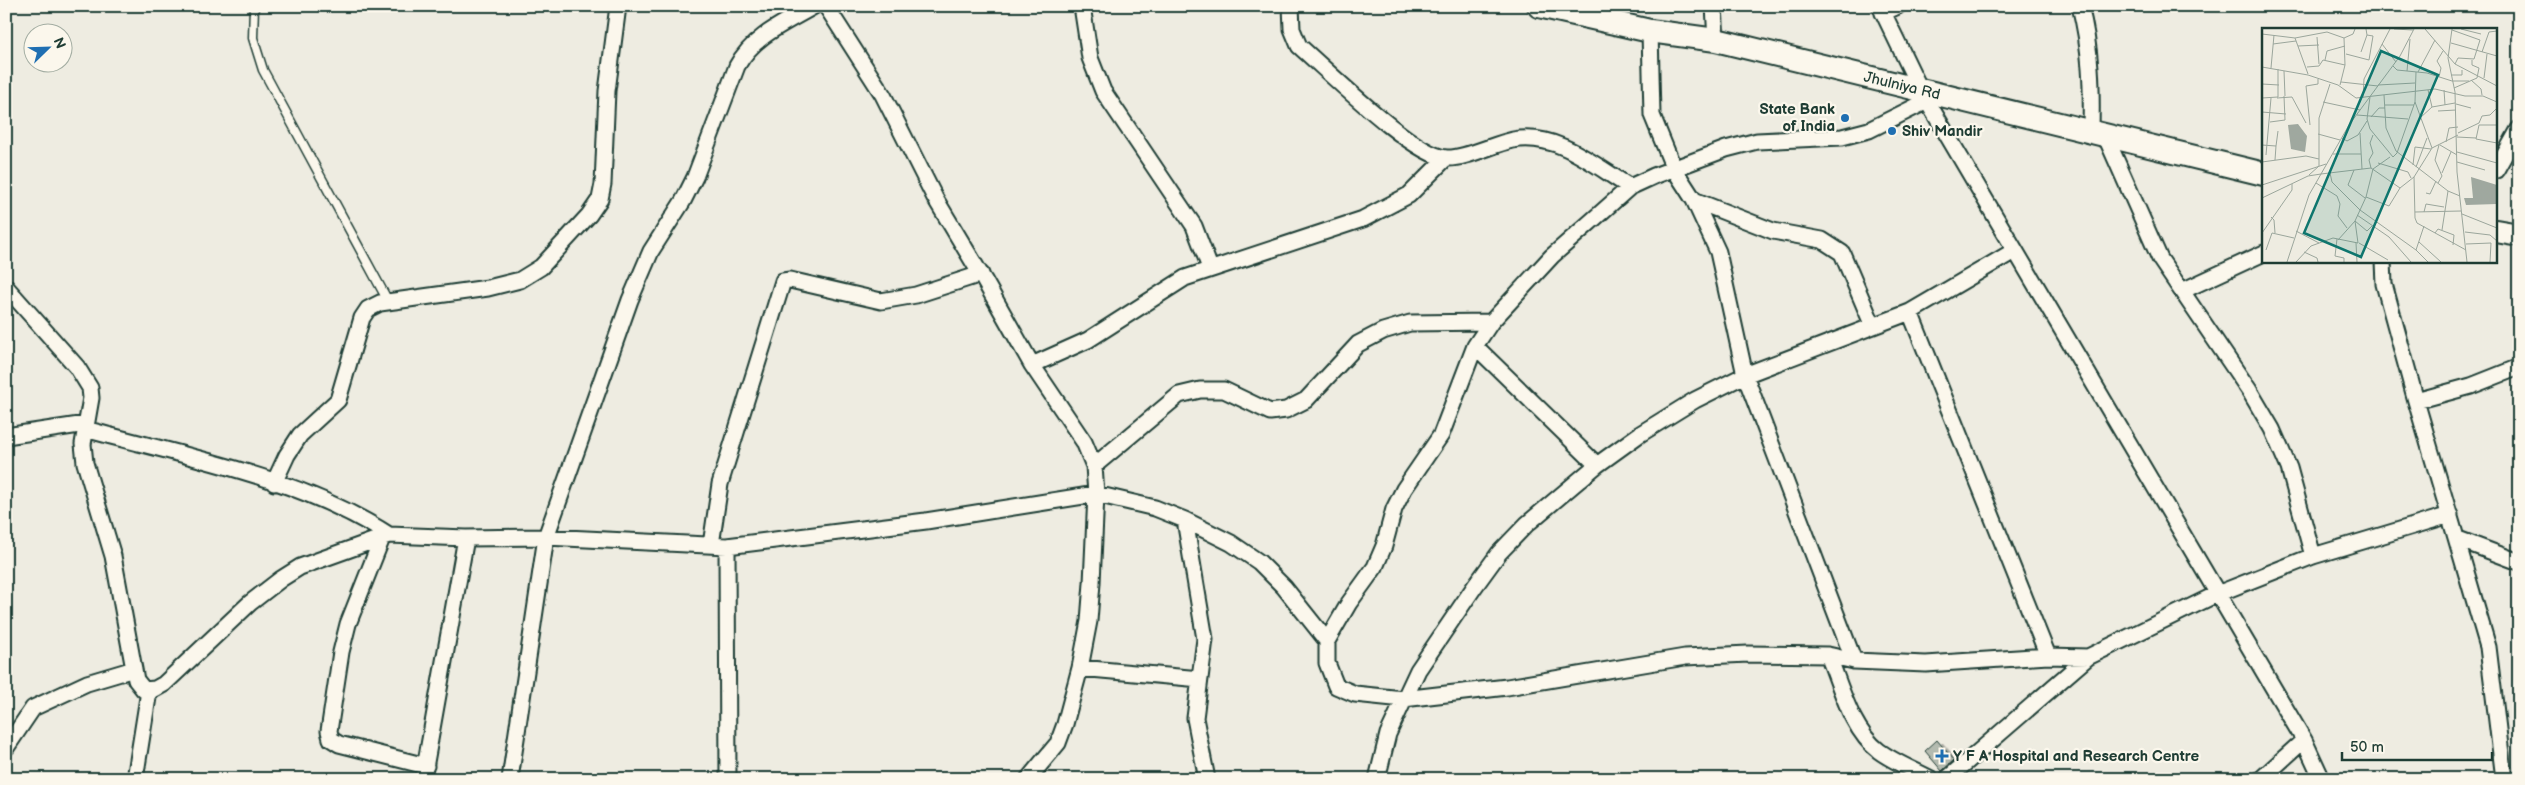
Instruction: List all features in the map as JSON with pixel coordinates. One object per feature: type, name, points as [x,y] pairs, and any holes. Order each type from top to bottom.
[{"type":"street","points":[[274,483],[296,439],[338,400],[365,313],[374,306],[388,302],[488,288],[520,280],[541,267],[589,215],[600,198],[604,184],[607,91],[618,6]]},
{"type":"street","points":[[510,779],[546,536],[630,300],[652,251],[683,201],[695,177],[736,66],[752,44],[814,6]]},
{"type":"street","points":[[826,6],[883,95],[935,198],[981,274],[1032,365],[1084,442],[1094,466],[1096,494],[1089,621],[1080,668],[1058,743],[1028,779]]},
{"type":"street","points":[[1082,6],[1090,58],[1104,91],[1194,226],[1210,268]]},
{"type":"street","points":[[1291,6],[1292,29],[1299,46],[1390,127],[1418,147],[1446,158]]},
{"type":"street","name":"Jhulniya Rd","points":[[1540,6],[1650,31],[1716,40],[1923,95],[2098,132],[2262,173]]},
{"type":"street","points":[[1714,6],[1716,40]]},
{"type":"street","points":[[1898,6],[1882,10],[1923,95],[2216,594],[2304,740],[2322,779]]},
{"type":"street","points":[[2080,6],[2088,35],[2098,132],[2160,259],[2250,390],[2272,428],[2289,468],[2313,556]]},
{"type":"street","points":[[1650,31],[1652,115],[1674,169],[1694,200],[1718,252],[1745,375],[1854,662]]},
{"type":"street","points":[[1923,95],[1869,130],[1825,139],[1757,141],[1726,149],[1630,187],[1552,256],[1491,322],[1475,346],[1440,435],[1404,489],[1394,509],[1384,546],[1375,567],[1349,603],[1327,641],[1327,663],[1336,686],[1355,694],[1403,699],[1507,687],[1684,657],[1793,653],[1828,655],[1854,662],[1926,664],[2048,656],[2088,657]]},
{"type":"street","points":[[2498,166],[2519,129]]},
{"type":"street","points":[[1032,365],[1088,340],[1115,325],[1158,293],[1185,278],[1363,218],[1388,207],[1409,195],[1446,158],[1514,140],[1541,138],[1565,148],[1630,187]]},
{"type":"street","points":[[1694,200],[1773,231],[1822,240],[1842,253],[1873,326]]},
{"type":"street","points":[[2498,231],[2519,236]]},
{"type":"street","points":[[1377,779],[1388,734],[1418,670],[1499,553],[1527,524],[1597,465],[1640,434],[1695,400],[1745,375],[1910,312],[2014,251]]},
{"type":"street","points":[[2182,292],[2262,254]]},
{"type":"street","points":[[2383,262],[2384,284],[2416,401],[2488,646],[2504,779]]},
{"type":"street","points":[[711,545],[720,484],[781,282],[790,280],[882,301],[916,295],[981,274]]},
{"type":"street","points":[[6,287],[86,378],[91,398],[83,444],[85,463],[114,556],[134,669],[138,685],[144,690],[149,691],[164,684],[250,603],[280,579],[300,567],[386,536],[466,538],[546,536],[727,546],[926,521],[1096,494],[1155,508],[1185,520],[1231,543],[1260,562],[1284,587],[1327,641]]},
{"type":"street","points":[[1910,312],[2048,656]]},
{"type":"street","points":[[1094,466],[1179,395],[1200,390],[1224,390],[1270,412],[1286,410],[1306,400],[1358,344],[1383,331],[1410,324],[1491,322]]},
{"type":"street","points":[[1475,346],[1597,465]]},
{"type":"street","points":[[2416,401],[2471,386],[2519,367]]},
{"type":"street","points":[[6,436],[86,427],[274,483],[320,500],[368,522],[386,536]]},
{"type":"street","points":[[1947,779],[2088,657],[2216,594],[2313,556],[2450,515]]},
{"type":"street","points":[[1185,520],[1205,639],[1195,718],[1207,779]]},
{"type":"street","points":[[386,536],[348,624],[336,678],[329,731],[332,739],[339,744],[424,772],[466,538]]},
{"type":"street","points":[[2458,539],[2519,562]]},
{"type":"street","points":[[727,546],[728,779]]},
{"type":"street","points":[[1828,655],[1849,708],[1864,735],[1879,751],[1931,779]]},
{"type":"street","points":[[1080,668],[1200,679]]},
{"type":"street","points":[[6,748],[33,708],[79,686],[134,669]]},
{"type":"street","points":[[135,779],[149,691]]},
{"type":"street","points":[[2262,779],[2304,740]]},
{"type":"lane","points":[[254,6],[253,38],[263,70],[388,302]]},
{"type":"building","points":[[1937,740],[1954,760],[1942,771],[1925,751]]},
{"type":"place","name":"State Bank of India","points":[[1845,118]]},
{"type":"place","name":"Shiv Mandir","points":[[1892,131]]},
{"type":"place","name":"Y F A Hospital and Research Centre","points":[[1942,756]]}]
